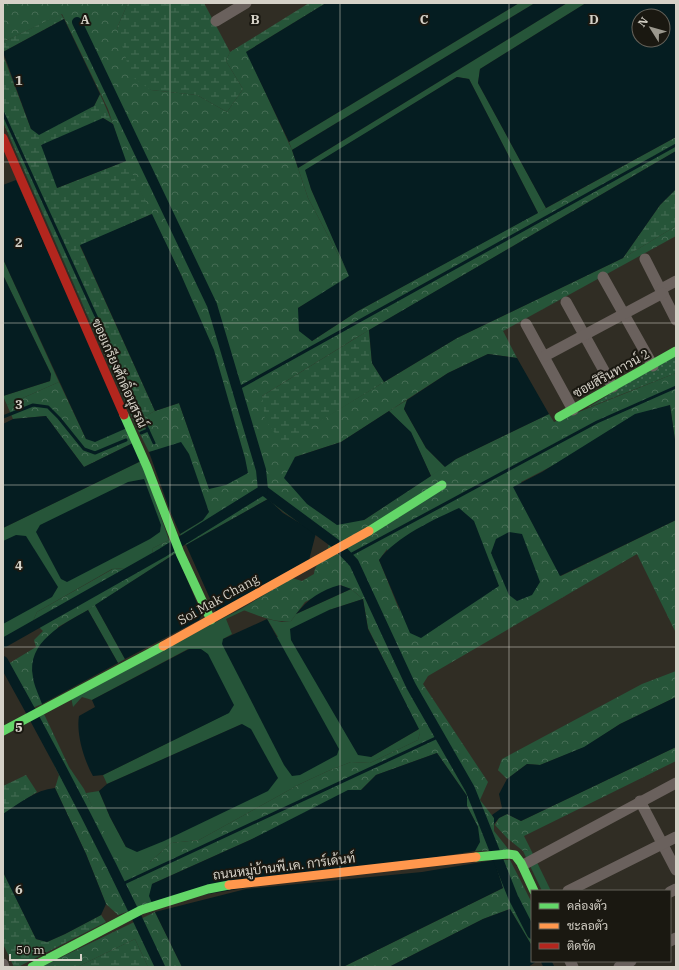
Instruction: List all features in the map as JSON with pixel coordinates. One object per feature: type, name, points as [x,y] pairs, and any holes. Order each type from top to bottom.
[{"type":"street","points":[[216,22],[246,3]]},
{"type":"street","name":"ซอยเกรียงศักดิ์อนุสรณ์","points":[[3,138],[147,466],[180,553],[211,620]]},
{"type":"street","points":[[645,259],[676,320]]},
{"type":"street","points":[[603,277],[653,366]]},
{"type":"street","points":[[544,356],[624,314],[676,281]]},
{"type":"street","points":[[566,302],[613,387]]},
{"type":"street","points":[[526,324],[573,410]]},
{"type":"street","name":"ซอยสิรินทาวน์ 2","points":[[559,417],[653,366],[676,351]]},
{"type":"street","name":"Soi Mak Chang","points":[[3,731],[211,620],[347,544],[442,485]]},
{"type":"street","points":[[533,890],[530,885],[523,864],[676,783]]},
{"type":"street","points":[[640,801],[676,870]]},
{"type":"street","points":[[570,890],[676,836]]},
{"type":"street","name":"ถนนหมู่บ้านพี.เค. การ์เด้นท์","points":[[32,967],[141,910],[185,895],[233,884],[508,854],[514,855],[523,864]]},
{"type":"street","points":[[619,967],[629,962]]},
{"type":"green space","points":[[3,3],[128,3],[117,28],[151,90],[197,95],[227,112],[243,89],[226,61],[230,52],[243,44],[292,150],[308,198],[350,277],[298,308],[312,341],[358,311],[676,137],[676,151],[354,339],[262,396],[283,443],[457,338],[623,258],[676,226],[676,236],[503,331],[517,358],[488,354],[448,373],[341,442],[295,457],[364,520],[456,459],[549,414],[554,422],[676,373],[676,447],[670,405],[521,482],[561,576],[676,520],[676,633],[637,554],[428,676],[423,684],[488,782],[480,800],[494,818],[494,831],[509,850],[475,851],[478,827],[467,806],[467,796],[437,753],[376,775],[361,790],[152,884],[152,903],[118,915],[106,904],[86,854],[55,788],[59,775],[33,721],[44,714],[69,767],[84,789],[110,844],[120,859],[127,862],[150,862],[171,843],[199,840],[300,784],[351,762],[370,763],[418,740],[420,733],[368,628],[363,599],[351,589],[340,585],[305,602],[291,621],[271,620],[241,609],[292,578],[302,581],[314,574],[317,566],[327,551],[329,542],[290,516],[268,499],[186,545],[180,534],[203,520],[156,451],[149,452],[134,422],[155,411],[179,403],[209,488],[182,277],[124,158],[108,109],[62,14],[3,42]],"holes":[[[387,549],[400,612],[379,560]]]},
{"type":"green space","points":[[128,3],[204,3],[230,52],[226,61],[243,89],[227,112],[197,95],[151,90],[131,76],[117,28]]},
{"type":"green space","points":[[309,3],[326,3],[246,52],[243,44]]},
{"type":"green space","points":[[519,3],[535,3],[292,150],[289,142]]},
{"type":"green space","points":[[567,3],[586,3],[480,69],[478,83],[546,208],[538,213],[469,79],[457,77],[306,170],[311,189],[350,277],[308,198],[298,168]]},
{"type":"green space","points":[[61,14],[64,19],[3,52],[3,42]]},
{"type":"green space","points":[[3,55],[31,129],[94,106],[100,94],[113,124],[103,118],[57,188],[126,161],[152,214],[80,246],[155,411],[134,422],[3,122]]},
{"type":"green space","points":[[676,189],[676,226],[623,258],[660,205]]},
{"type":"green space","points":[[3,259],[59,382],[7,405],[3,396],[50,381],[51,374],[3,275]]},
{"type":"green space","points":[[369,330],[372,363],[384,382],[283,444],[265,420],[262,396]]},
{"type":"green space","points":[[676,353],[676,373],[587,408]]},
{"type":"green space","points":[[59,382],[86,439],[127,428],[133,443],[84,467],[46,416],[13,419],[7,405]]},
{"type":"green space","points":[[407,400],[404,409],[426,448],[445,467],[431,476],[411,433],[389,411]]},
{"type":"green space","points":[[141,461],[169,540],[153,548],[152,555],[126,568],[112,569],[37,612],[33,621],[3,639],[3,528]]},
{"type":"green space","points":[[169,540],[176,553],[88,610],[58,627],[42,704],[27,710],[8,664],[36,647],[34,640],[43,631],[33,621],[37,612],[113,569],[126,568],[152,555],[153,548]]},
{"type":"green space","points":[[351,589],[363,599],[329,610],[371,757],[419,729],[420,733],[418,740],[370,763],[351,762],[328,771],[300,784],[199,840],[171,843],[150,862],[130,863],[119,859],[110,847],[86,793],[99,791],[110,817],[126,847],[242,724],[107,784],[103,775],[228,713],[188,649],[92,700],[82,697],[73,707],[71,697],[241,609],[245,610],[226,619],[232,634],[223,639],[278,637],[267,619],[282,622],[291,621],[296,614]]},
{"type":"green space","points":[[95,605],[125,659],[118,663],[88,610]]},
{"type":"green space","points":[[676,671],[676,697],[620,724],[585,747],[540,765],[527,764],[507,779],[498,770],[502,759],[642,684]]},
{"type":"green space","points":[[676,747],[676,761],[524,836],[531,850],[523,851],[507,838],[495,825],[499,818],[507,814],[521,821]]},
{"type":"green space","points":[[26,775],[37,792],[3,814],[3,786]]},
{"type":"green space","points":[[531,850],[551,890],[542,890],[523,851]]},
{"type":"green space","points":[[494,860],[510,860],[531,901],[531,944],[510,909],[483,919],[389,967],[343,967],[503,888]]},
{"type":"green space","points":[[3,872],[36,939],[47,942],[101,915],[106,922],[18,967],[14,967],[3,944]]},
{"type":"green space","points":[[155,912],[182,967],[148,967],[135,939],[77,967],[41,967]]},
{"type":"green space","points":[[135,939],[148,967],[77,967]]},
{"type":"water","points":[[326,3],[519,3],[289,142],[246,52]]},
{"type":"water","points":[[535,3],[567,3],[298,168],[292,150]]},
{"type":"water","points":[[586,3],[676,3],[676,137],[546,208],[478,83],[480,69]]},
{"type":"water","points":[[64,19],[100,94],[94,106],[39,135],[31,129],[3,52]]},
{"type":"water","points":[[457,77],[469,79],[538,213],[358,311],[312,341],[299,331],[298,308],[349,276],[311,189],[305,170]]},
{"type":"water","points":[[103,118],[113,124],[126,161],[57,188],[41,145]]},
{"type":"water","points":[[676,151],[676,189],[660,205],[623,258],[457,338],[384,382],[372,363],[369,330]]},
{"type":"water","points":[[16,180],[127,428],[95,442],[86,439],[3,259],[3,185]]},
{"type":"water","points":[[152,214],[214,350],[245,458],[248,473],[226,485],[209,489],[179,403],[155,411],[80,245]]},
{"type":"water","points":[[3,275],[51,374],[50,381],[3,396]]},
{"type":"water","points":[[488,354],[517,358],[549,414],[456,459],[445,467],[426,448],[404,409],[407,400],[448,373]]},
{"type":"water","points":[[670,405],[676,447],[676,520],[560,576],[513,487],[542,472],[635,414]]},
{"type":"water","points":[[389,411],[411,432],[431,476],[364,520],[337,525],[307,504],[284,478],[295,457],[341,442]]},
{"type":"water","points":[[46,416],[84,467],[133,443],[141,461],[3,528],[3,424],[13,419]]},
{"type":"water","points":[[181,442],[189,454],[209,512],[203,520],[180,534],[170,511],[149,452]]},
{"type":"water","points":[[144,479],[161,525],[160,532],[150,539],[67,582],[61,579],[36,532],[40,525],[128,482]]},
{"type":"water","points":[[268,499],[283,513],[316,533],[309,560],[216,612],[186,545]]},
{"type":"water","points":[[459,508],[474,521],[499,586],[421,638],[410,633],[379,560],[395,543],[405,536],[427,523]]},
{"type":"water","points":[[509,532],[522,534],[540,582],[532,595],[517,601],[509,595],[491,553],[496,539]]},
{"type":"water","points":[[16,535],[26,536],[58,587],[52,597],[3,624],[3,541]]},
{"type":"water","points":[[176,553],[202,615],[199,620],[125,659],[95,605]]},
{"type":"water","points":[[340,585],[351,589],[296,614],[315,596]]},
{"type":"water","points":[[363,599],[368,629],[419,729],[371,757],[358,755],[291,640],[290,629],[329,610]]},
{"type":"water","points":[[88,610],[118,663],[42,704],[35,687],[33,677],[32,665],[35,654],[48,636],[68,621]]},
{"type":"water","points":[[267,619],[339,749],[337,755],[300,775],[292,776],[284,765],[222,644],[223,639]]},
{"type":"water","points":[[189,649],[201,649],[208,654],[234,705],[229,713],[103,775],[93,776],[80,739],[78,723],[79,716],[95,707],[92,700]]},
{"type":"water","points":[[676,697],[676,747],[521,821],[507,814],[499,818],[494,824],[494,818],[492,815],[502,808],[499,794],[507,779],[527,764],[540,765],[584,747],[620,724]]},
{"type":"water","points":[[242,724],[251,729],[278,778],[268,791],[164,841],[137,852],[126,847],[110,817],[99,791],[107,784]]},
{"type":"water","points":[[437,753],[467,796],[467,806],[478,827],[480,842],[475,851],[152,903],[149,896],[152,884],[250,840],[348,790],[361,790],[376,775]]},
{"type":"water","points":[[55,788],[86,854],[106,904],[101,915],[47,942],[36,939],[3,872],[3,814],[34,794]]},
{"type":"water","points":[[494,860],[503,888],[343,967],[182,967],[155,912],[246,889],[422,872]]},
{"type":"water","points":[[510,909],[531,944],[531,962],[536,962],[528,967],[389,967],[483,919]]},
{"type":"waterway","points":[[3,643],[162,553],[263,490],[261,470],[212,305],[77,22]]},
{"type":"waterway","points":[[3,113],[154,443]]},
{"type":"waterway","points":[[237,389],[676,145]]},
{"type":"waterway","points":[[348,556],[597,422],[676,387]]},
{"type":"waterway","points":[[3,417],[33,405],[48,407],[84,449],[95,453],[126,440]]},
{"type":"waterway","points":[[141,433],[148,430]]},
{"type":"waterway","points":[[263,490],[336,544],[354,563],[411,686],[470,789],[513,897],[531,932]]},
{"type":"waterway","points":[[3,661],[84,812],[160,967]]},
{"type":"waterway","points":[[120,885],[440,736]]},
{"type":"waterway","points":[[546,962],[549,967]]},
{"type":"traffic: fast","points":[[559,417],[676,351]]},
{"type":"traffic: fast","points":[[124,415],[147,467],[180,553],[211,620]]},
{"type":"traffic: fast","points":[[369,531],[442,485]]},
{"type":"traffic: fast","points":[[3,731],[163,646]]},
{"type":"traffic: fast","points":[[476,857],[508,854],[515,855],[521,863],[534,890]]},
{"type":"traffic: fast","points":[[32,967],[141,910],[208,889],[229,885]]},
{"type":"traffic: slow","points":[[163,646],[369,531]]},
{"type":"traffic: slow","points":[[229,885],[476,857]]},
{"type":"traffic: jam","points":[[3,138],[124,415]]}]
